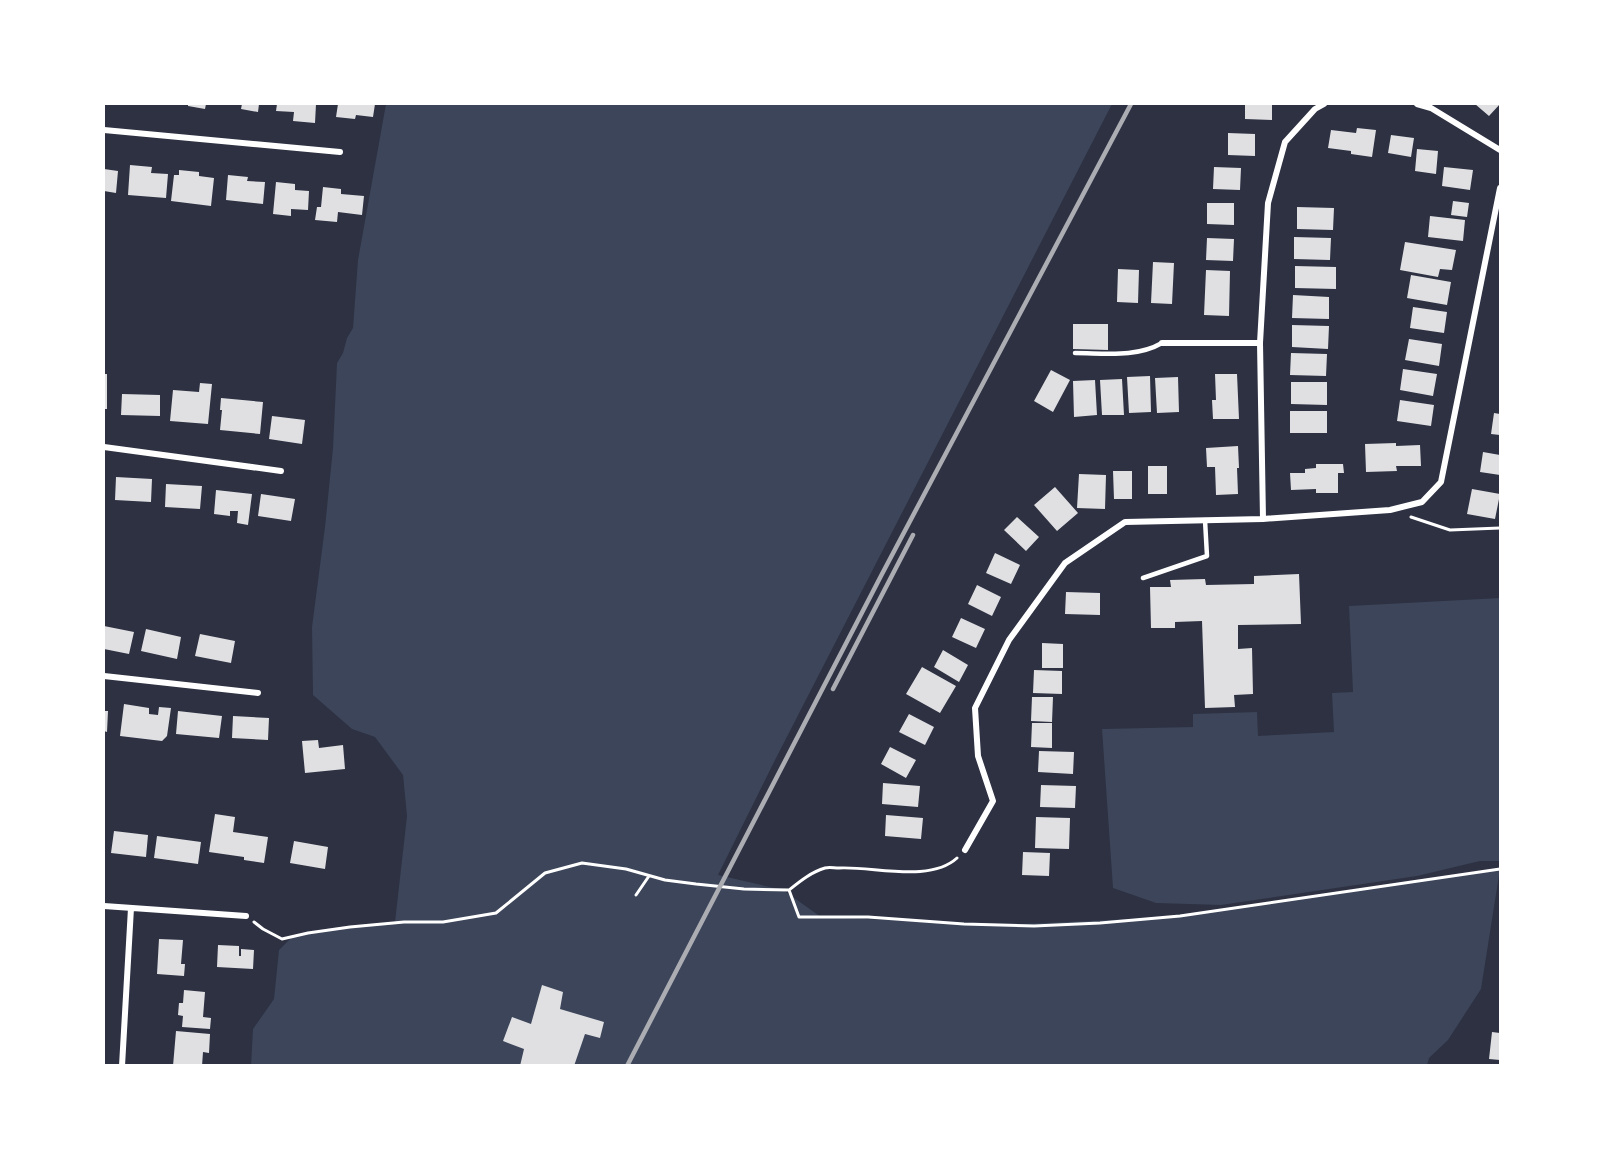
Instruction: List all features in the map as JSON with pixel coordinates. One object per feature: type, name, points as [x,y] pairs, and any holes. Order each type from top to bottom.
[{"type":"street","points":[[1263,519],[1260,343],[1268,203],[1285,142],[1315,110],[1324,104]]},
{"type":"street","points":[[1417,104],[1431,108],[1500,150]]},
{"type":"street","points":[[104,130],[340,152]]},
{"type":"street","points":[[965,850],[993,801],[978,756],[975,708],[1009,640],[1065,563],[1125,522],[1263,519],[1390,510],[1422,502],[1440,482],[1500,188]]},
{"type":"street","points":[[1162,343],[1260,343]]},
{"type":"street","points":[[104,447],[280,471]]},
{"type":"street","points":[[104,675],[258,693]]},
{"type":"street","points":[[104,906],[246,916]]},
{"type":"street","points":[[123,1065],[132,908]]},
{"type":"lane","points":[[1075,353],[1131,353],[1147,350],[1162,343]]},
{"type":"lane","points":[[1143,578],[1207,556],[1205,520]]},
{"type":"path","points":[[1390,510],[1450,530],[1500,528]]},
{"type":"path","points":[[246,916],[263,929],[282,939],[350,927],[404,922],[443,922],[495,913],[545,873],[582,863],[626,869],[665,880],[744,889],[789,890],[805,878],[825,868],[933,870],[951,863],[965,850]]},
{"type":"path","points":[[789,890],[799,917],[868,917],[1034,926],[1180,916],[1500,869]]},
{"type":"path","points":[[636,896],[649,876]]},
{"type":"shaded area","points":[[386,104],[1112,104],[718,875],[783,890],[821,917],[1000,925],[1154,918],[1337,894],[1500,869],[1481,989],[1448,1040],[1429,1058],[1427,1065],[251,1066],[253,1029],[274,999],[279,950],[293,936],[395,922],[407,816],[403,775],[375,737],[352,729],[313,695],[312,627],[333,448],[337,363],[353,328],[358,260]]},
{"type":"shaded area","points":[[1500,598],[1500,861],[1480,861],[1417,876],[1221,905],[1156,903],[1113,888],[1102,729],[1193,727],[1193,714],[1257,712],[1258,736],[1334,732],[1332,693],[1353,692],[1349,606]]},
{"type":"building","points":[[188,104],[206,104],[205,109],[188,106]]},
{"type":"building","points":[[242,104],[259,104],[258,112],[241,109]]},
{"type":"building","points":[[277,104],[316,104],[315,123],[293,121],[294,112],[276,111]]},
{"type":"building","points":[[338,104],[375,104],[373,117],[356,115],[355,119],[336,117]]},
{"type":"building","points":[[1245,104],[1272,104],[1272,120],[1245,119]]},
{"type":"building","points":[[1475,104],[1500,104],[1489,116]]},
{"type":"building","points":[[1357,128],[1376,130],[1372,157],[1328,148],[1331,130],[1356,133]]},
{"type":"building","points":[[1228,133],[1255,134],[1255,156],[1228,155]]},
{"type":"building","points":[[1391,135],[1414,138],[1411,157],[1388,153]]},
{"type":"building","points":[[1417,149],[1438,151],[1436,174],[1415,171]]},
{"type":"building","points":[[130,165],[152,167],[151,173],[168,174],[166,198],[128,195]]},
{"type":"building","points":[[1214,167],[1241,168],[1240,190],[1213,189]]},
{"type":"building","points":[[1444,167],[1473,170],[1470,190],[1442,186]]},
{"type":"building","points":[[104,169],[118,171],[116,193],[104,191]]},
{"type":"building","points":[[179,170],[199,172],[199,176],[214,178],[211,206],[171,201],[174,175],[179,175]]},
{"type":"building","points":[[228,175],[248,177],[247,181],[265,182],[263,204],[226,200]]},
{"type":"building","points":[[276,182],[295,184],[295,190],[309,191],[308,210],[291,209],[291,216],[273,214]]},
{"type":"building","points":[[323,187],[341,189],[341,194],[364,196],[362,215],[338,212],[337,222],[315,220],[317,207],[321,207]]},
{"type":"building","points":[[1453,201],[1469,203],[1467,217],[1451,215]]},
{"type":"building","points":[[1207,203],[1234,203],[1234,225],[1207,224]]},
{"type":"building","points":[[1297,207],[1334,208],[1333,230],[1297,229]]},
{"type":"building","points":[[1430,216],[1465,220],[1463,241],[1428,237]]},
{"type":"building","points":[[1294,237],[1331,238],[1330,260],[1294,259]]},
{"type":"building","points":[[1207,238],[1234,239],[1233,261],[1206,260]]},
{"type":"building","points":[[1405,242],[1456,250],[1452,270],[1440,269],[1438,277],[1400,270]]},
{"type":"building","points":[[1153,262],[1174,263],[1172,304],[1151,303]]},
{"type":"building","points":[[1295,266],[1336,267],[1336,289],[1295,288]]},
{"type":"building","points":[[1118,269],[1139,270],[1138,303],[1117,302]]},
{"type":"building","points":[[1206,270],[1230,271],[1229,316],[1204,315]]},
{"type":"building","points":[[1411,275],[1451,282],[1447,305],[1407,298]]},
{"type":"building","points":[[1293,295],[1329,297],[1329,319],[1292,318]]},
{"type":"building","points":[[1413,307],[1447,312],[1444,333],[1410,328]]},
{"type":"building","points":[[1073,324],[1108,324],[1108,350],[1073,349]]},
{"type":"building","points":[[1292,325],[1329,326],[1328,349],[1292,347]]},
{"type":"building","points":[[1409,339],[1442,344],[1439,366],[1405,360]]},
{"type":"building","points":[[1291,353],[1327,354],[1326,376],[1290,375]]},
{"type":"building","points":[[1403,369],[1437,374],[1433,396],[1400,390]]},
{"type":"building","points":[[1051,370],[1070,380],[1053,412],[1034,401]]},
{"type":"building","points":[[104,374],[107,374],[107,409],[104,409]]},
{"type":"building","points":[[1215,374],[1237,374],[1239,419],[1213,419],[1212,400],[1216,400]]},
{"type":"building","points":[[1150,376],[1151,412],[1129,413],[1127,377]]},
{"type":"building","points":[[1178,377],[1179,412],[1157,413],[1155,378]]},
{"type":"building","points":[[1122,379],[1124,415],[1102,415],[1100,380]]},
{"type":"building","points":[[1095,380],[1097,415],[1074,417],[1073,381]]},
{"type":"building","points":[[1291,382],[1327,382],[1327,405],[1291,404]]},
{"type":"building","points":[[200,383],[212,384],[208,424],[170,421],[173,390],[199,392]]},
{"type":"building","points":[[122,394],[160,395],[160,416],[121,415]]},
{"type":"building","points":[[221,398],[263,402],[260,434],[220,430]]},
{"type":"building","points":[[1400,400],[1434,405],[1431,426],[1397,421]]},
{"type":"building","points":[[1290,411],[1327,411],[1327,433],[1290,433]]},
{"type":"building","points":[[1494,413],[1500,414],[1500,435],[1491,434]]},
{"type":"building","points":[[272,416],[305,420],[302,444],[269,439]]},
{"type":"building","points":[[1396,443],[1396,446],[1420,445],[1421,466],[1396,466],[1397,471],[1366,472],[1365,444]]},
{"type":"building","points":[[1238,446],[1238,494],[1216,495],[1215,467],[1207,467],[1206,448]]},
{"type":"building","points":[[1483,452],[1500,455],[1500,475],[1480,472]]},
{"type":"building","points":[[1316,464],[1343,464],[1344,473],[1338,473],[1338,493],[1316,493],[1316,489],[1291,490],[1290,473],[1305,473],[1305,469],[1316,468]]},
{"type":"building","points":[[1148,466],[1167,466],[1167,494],[1148,494]]},
{"type":"building","points":[[1113,471],[1132,471],[1132,499],[1114,499]]},
{"type":"building","points":[[1079,474],[1106,475],[1105,509],[1077,508]]},
{"type":"building","points":[[116,477],[152,479],[151,502],[115,500]]},
{"type":"building","points":[[166,484],[202,486],[200,509],[165,507]]},
{"type":"building","points":[[1055,487],[1078,513],[1057,531],[1034,505]]},
{"type":"building","points":[[1472,489],[1500,494],[1495,519],[1467,514]]},
{"type":"building","points":[[216,490],[252,494],[248,525],[237,523],[238,511],[230,511],[230,516],[214,514]]},
{"type":"building","points":[[261,494],[295,499],[291,521],[258,516]]},
{"type":"building","points":[[1017,517],[1039,537],[1026,551],[1004,530]]},
{"type":"building","points":[[995,553],[1020,565],[1011,584],[986,573]]},
{"type":"building","points":[[1299,574],[1301,624],[1238,625],[1238,649],[1252,648],[1253,694],[1234,695],[1235,707],[1205,708],[1202,621],[1175,622],[1175,628],[1151,628],[1150,587],[1171,587],[1170,580],[1205,579],[1206,585],[1254,584],[1254,576]]},
{"type":"building","points":[[977,585],[1001,597],[992,616],[968,604]]},
{"type":"building","points":[[1066,592],[1100,593],[1100,615],[1065,614]]},
{"type":"building","points":[[961,618],[985,629],[976,648],[952,637]]},
{"type":"building","points":[[104,626],[134,632],[129,654],[104,649]]},
{"type":"building","points":[[146,629],[181,637],[177,659],[141,651]]},
{"type":"building","points":[[200,634],[235,641],[231,663],[195,656]]},
{"type":"building","points":[[1042,643],[1063,644],[1063,668],[1042,668]]},
{"type":"building","points":[[943,650],[968,665],[959,682],[934,667]]},
{"type":"building","points":[[922,667],[956,686],[940,713],[906,694]]},
{"type":"building","points":[[1034,670],[1062,671],[1062,694],[1033,693]]},
{"type":"building","points":[[1032,697],[1053,697],[1052,722],[1031,721]]},
{"type":"building","points":[[124,704],[149,708],[149,714],[158,715],[159,707],[171,708],[167,736],[162,741],[120,736]]},
{"type":"building","points":[[104,711],[108,711],[107,732],[104,731]]},
{"type":"building","points":[[178,711],[222,716],[219,738],[176,734]]},
{"type":"building","points":[[909,714],[934,727],[925,745],[899,732]]},
{"type":"building","points":[[233,716],[269,718],[268,740],[232,738]]},
{"type":"building","points":[[1032,723],[1052,723],[1052,748],[1031,747]]},
{"type":"building","points":[[318,740],[319,748],[343,745],[345,769],[305,773],[302,741]]},
{"type":"building","points":[[890,747],[916,760],[906,778],[881,764]]},
{"type":"building","points":[[1039,751],[1074,752],[1073,774],[1038,772]]},
{"type":"building","points":[[883,783],[920,786],[918,807],[882,804]]},
{"type":"building","points":[[1041,785],[1076,786],[1075,808],[1040,807]]},
{"type":"building","points":[[215,814],[235,817],[233,832],[268,837],[264,863],[244,860],[244,857],[209,852]]},
{"type":"building","points":[[886,815],[923,818],[921,839],[885,836]]},
{"type":"building","points":[[1036,817],[1070,818],[1069,849],[1035,848]]},
{"type":"building","points":[[114,831],[148,835],[146,857],[111,853]]},
{"type":"building","points":[[157,836],[201,842],[198,864],[154,858]]},
{"type":"building","points":[[294,841],[328,847],[325,869],[290,863]]},
{"type":"building","points":[[1023,852],[1050,853],[1049,876],[1022,875]]},
{"type":"building","points":[[159,939],[183,940],[181,964],[185,964],[184,976],[157,974]]},
{"type":"building","points":[[218,945],[239,946],[239,956],[241,956],[241,949],[254,950],[253,969],[217,967]]},
{"type":"building","points":[[542,985],[563,992],[560,1009],[604,1022],[600,1038],[585,1034],[574,1066],[520,1066],[524,1049],[503,1041],[512,1017],[531,1024]]},
{"type":"building","points":[[184,990],[205,992],[203,1017],[211,1018],[210,1029],[182,1027],[183,1016],[178,1015],[179,1003],[183,1003]]},
{"type":"building","points":[[176,1031],[210,1034],[209,1053],[203,1052],[202,1066],[173,1066]]},
{"type":"building","points":[[1492,1032],[1500,1033],[1500,1060],[1489,1059]]},
{"type":"railway","points":[[627,1066],[882,574],[1131,104]]},
{"type":"railway","points":[[833,689],[913,535]]}]
